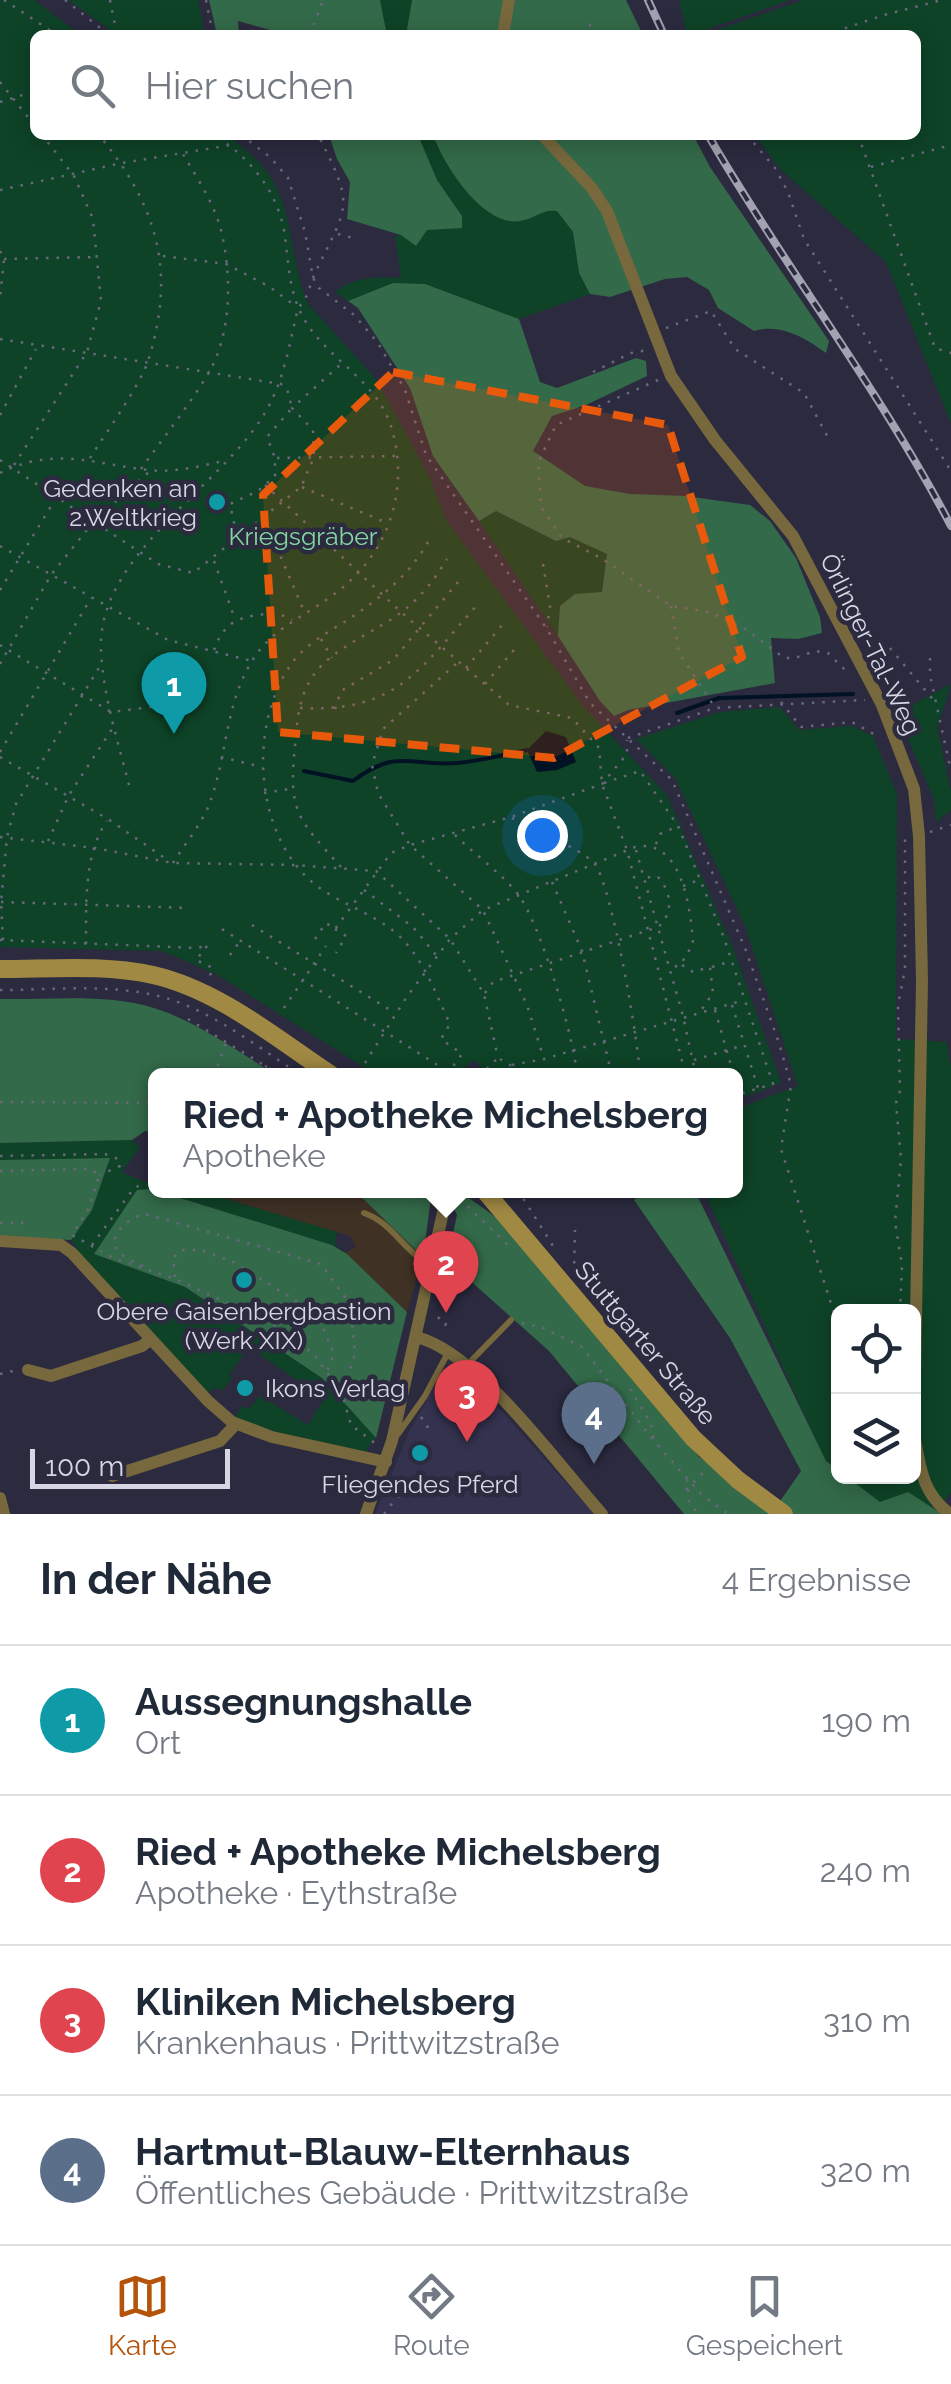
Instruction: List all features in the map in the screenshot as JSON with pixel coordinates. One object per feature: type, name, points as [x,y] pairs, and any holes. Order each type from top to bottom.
[{"type":"main road","points":[[0,969],[128,971],[168,979],[203,993],[320,1068]]},
{"type":"main road","name":"Stuttgarter Straße","points":[[491,1198],[714,1461],[784,1514]]},
{"type":"street","points":[[504,30],[509,0]]},
{"type":"street","name":"Örlinger-Tal-Weg","points":[[547,140],[591,187],[607,211],[671,376],[716,440],[793,536],[882,706],[914,790],[912,836],[922,1035],[915,1394]]},
{"type":"street","points":[[366,1514],[389,1452],[447,1198]]},
{"type":"street","points":[[0,1241],[61,1245],[72,1253],[208,1402],[235,1424],[272,1437],[389,1452]]},
{"type":"street","points":[[416,1337],[450,1350],[468,1364],[602,1514]]},
{"type":"street","points":[[28,1370],[51,1376],[142,1346],[151,1339]]},
{"type":"street","points":[[112,1476],[220,1441],[235,1424]]},
{"type":"street","name":"Örlinger-Tal-Weg","points":[[921,1472],[923,1484],[950,1514]]},
{"type":"street","points":[[0,1498],[4,1514]]},
{"type":"lane","points":[[364,1213],[385,1222],[415,1254],[432,1264]]},
{"type":"lane","points":[[468,1364],[511,1320]]},
{"type":"lane","points":[[389,1452],[450,1350]]},
{"type":"path","points":[[4,0],[49,30]]},
{"type":"path","points":[[64,0],[103,30]]},
{"type":"path","points":[[110,0],[115,30]]},
{"type":"path","points":[[206,0],[212,30]]},
{"type":"path","points":[[312,30],[323,0]]},
{"type":"path","points":[[845,30],[942,0]]},
{"type":"path","points":[[587,30],[594,19]]},
{"type":"path","points":[[0,82],[30,119]]},
{"type":"path","points":[[0,102],[30,93]]},
{"type":"path","points":[[12,467],[87,352],[100,301],[93,219],[74,176],[46,140]]},
{"type":"path","points":[[90,458],[149,361],[163,276],[151,219],[122,164],[104,140]]},
{"type":"path","points":[[173,864],[208,806],[240,681],[272,634],[360,574],[380,548],[397,487],[392,428],[379,396],[320,341],[298,308],[288,272],[284,228],[274,196],[254,169],[221,140]]},
{"type":"path","points":[[230,140],[230,146]]},
{"type":"path","points":[[248,140],[288,178],[306,232],[313,278],[319,288],[360,321],[378,342],[406,390],[426,455],[547,629],[590,703],[672,780],[745,948],[790,1085],[781,1149],[831,1304]]},
{"type":"path","points":[[130,785],[111,712],[101,648],[108,607],[139,551],[228,460],[262,419],[280,384],[298,308],[307,299],[343,217],[343,183],[321,140]]},
{"type":"path","points":[[751,140],[775,168],[788,192],[804,239],[951,471]]},
{"type":"path","points":[[860,140],[934,348],[951,353]]},
{"type":"path","points":[[868,168],[951,145]]},
{"type":"path","points":[[0,190],[230,146]]},
{"type":"path","points":[[141,469],[210,371],[227,324],[226,264],[220,229],[183,154]]},
{"type":"path","points":[[336,234],[353,238]]},
{"type":"path","points":[[0,251],[4,259],[0,298]]},
{"type":"path","points":[[161,256],[226,264],[270,287],[298,308]]},
{"type":"path","points":[[4,259],[99,257]]},
{"type":"path","points":[[653,333],[711,312],[736,348],[804,393],[830,441]]},
{"type":"path","points":[[0,340],[280,384],[287,389],[292,408],[313,430],[314,457],[301,487],[193,573],[158,564],[0,460]]},
{"type":"path","points":[[0,415],[37,347]]},
{"type":"path","points":[[593,372],[630,354],[658,348]]},
{"type":"path","points":[[238,540],[230,504],[275,476],[275,458],[267,437],[292,408],[342,363]]},
{"type":"path","points":[[671,376],[556,425],[538,463],[541,507],[562,538],[601,558],[670,606],[708,612],[744,628],[784,658],[815,651],[828,653],[856,682]]},
{"type":"path","points":[[275,458],[397,456]]},
{"type":"path","points":[[0,473],[12,467],[65,458],[90,458],[150,471],[180,471],[228,460]]},
{"type":"path","points":[[0,664],[51,574],[94,521],[150,471]]},
{"type":"path","points":[[266,485],[508,705],[572,718],[600,748],[602,784],[627,850],[684,1068]]},
{"type":"path","points":[[301,487],[389,524]]},
{"type":"path","points":[[0,590],[57,496]]},
{"type":"path","points":[[264,518],[305,612]]},
{"type":"path","points":[[428,542],[409,572],[320,637],[292,664],[272,708],[262,768],[273,827],[294,865],[319,888],[394,932],[414,952],[450,1024],[441,1039],[462,1054],[451,1068]]},
{"type":"path","points":[[0,546],[168,640],[252,661]]},
{"type":"path","points":[[342,868],[304,825],[290,789],[299,708],[315,673],[402,612],[433,582],[447,559]]},
{"type":"path","points":[[214,560],[236,621]]},
{"type":"path","points":[[544,564],[550,607],[547,629]]},
{"type":"path","points":[[334,710],[341,691],[392,660],[458,582]]},
{"type":"path","points":[[92,598],[0,754],[108,819],[173,864]]},
{"type":"path","points":[[299,708],[334,710],[382,698],[416,675],[478,604]]},
{"type":"path","points":[[670,606],[680,653],[715,708]]},
{"type":"path","points":[[213,652],[219,636],[236,621],[274,614],[292,620]]},
{"type":"path","points":[[465,669],[502,624]]},
{"type":"path","points":[[320,637],[333,659]]},
{"type":"path","points":[[0,645],[111,712],[152,707]]},
{"type":"path","points":[[484,685],[518,645]]},
{"type":"path","points":[[890,648],[936,704]]},
{"type":"path","points":[[930,658],[951,771]]},
{"type":"path","points":[[103,662],[16,804],[1,902],[2,940],[198,948],[208,944],[196,960],[213,968],[203,993]]},
{"type":"path","points":[[458,663],[383,729],[372,767],[378,793],[410,844],[482,910],[527,1005],[545,1068]]},
{"type":"path","points":[[627,738],[715,708],[868,700],[864,692]]},
{"type":"path","points":[[781,702],[800,727],[852,722],[880,737]]},
{"type":"path","points":[[48,842],[68,795],[114,725]]},
{"type":"path","points":[[602,784],[627,754],[627,738]]},
{"type":"path","points":[[220,756],[262,768]]},
{"type":"path","points":[[336,929],[391,853],[410,844],[510,817],[640,771],[678,826],[732,961],[773,1084],[743,1093]]},
{"type":"path","points":[[264,793],[290,789]]},
{"type":"path","points":[[510,817],[595,864],[610,900],[639,1068]]},
{"type":"path","points":[[86,944],[86,904],[95,848],[108,819]]},
{"type":"path","points":[[900,1304],[902,1265],[894,1222],[901,1159],[896,1103],[900,1091],[898,1004],[905,970],[912,836],[951,825]]},
{"type":"path","points":[[656,846],[660,834],[678,826]]},
{"type":"path","points":[[454,834],[518,894],[548,964],[576,1068]]},
{"type":"path","points":[[0,837],[95,848],[173,864],[294,865],[376,871],[450,940],[484,994],[498,1058]]},
{"type":"path","points":[[365,1062],[437,956],[482,910],[635,847],[656,846],[669,855],[682,887],[693,944],[680,964],[670,969]]},
{"type":"path","points":[[635,847],[694,1068]]},
{"type":"path","points":[[484,994],[492,982],[512,974],[658,928],[667,920],[670,905],[664,883],[658,876],[644,878]]},
{"type":"path","points":[[551,880],[582,951],[611,1068]]},
{"type":"path","points":[[682,887],[700,880]]},
{"type":"path","points":[[363,890],[412,928],[437,956]]},
{"type":"path","points":[[641,904],[650,901]]},
{"type":"path","points":[[1,902],[190,908]]},
{"type":"path","points":[[315,939],[326,923],[336,929],[346,936],[336,953]]},
{"type":"path","points":[[252,925],[396,1014]]},
{"type":"path","points":[[222,929],[305,978],[440,1068]]},
{"type":"path","points":[[230,955],[241,940]]},
{"type":"path","points":[[284,1008],[326,946]]},
{"type":"path","points":[[680,964],[693,972],[732,961]]},
{"type":"path","points":[[701,1010],[714,993],[710,967]]},
{"type":"path","points":[[0,990],[118,990],[174,1000],[206,1015],[289,1068]]},
{"type":"path","points":[[512,1065],[574,1051],[744,1000]]},
{"type":"path","points":[[732,1004],[758,1088]]},
{"type":"path","points":[[714,1009],[732,1068]]},
{"type":"path","points":[[188,1020],[271,1068]]},
{"type":"path","points":[[217,1068],[227,1042]]},
{"type":"path","points":[[692,1061],[745,1045]]},
{"type":"path","points":[[498,1058],[517,1068]]},
{"type":"path","points":[[487,1068],[498,1058]]},
{"type":"path","points":[[264,1068],[268,1066]]},
{"type":"path","points":[[0,1102],[148,1103]]},
{"type":"path","points":[[0,1156],[105,1154],[118,1159],[120,1166],[99,1176],[89,1208],[72,1235],[91,1248],[175,1279],[280,1328],[316,1355],[342,1394],[351,1426],[389,1452]]},
{"type":"path","points":[[0,1171],[92,1169],[99,1176]]},
{"type":"path","points":[[91,1248],[134,1188],[141,1185]]},
{"type":"path","points":[[457,1198],[514,1252]]},
{"type":"path","points":[[523,1198],[559,1258]]},
{"type":"path","points":[[154,1272],[121,1254],[115,1245],[116,1235],[125,1223],[145,1214],[320,1264],[350,1304],[355,1353],[342,1394]]},
{"type":"path","points":[[0,1223],[25,1222]]},
{"type":"path","points":[[566,1267],[574,1275],[575,1230]]},
{"type":"path","points":[[175,1279],[172,1258],[181,1250],[200,1250],[233,1262],[316,1313],[334,1352],[327,1372]]},
{"type":"path","points":[[114,1258],[121,1254]]},
{"type":"path","points":[[447,1323],[436,1319],[435,1306],[437,1298],[454,1282],[456,1285]]},
{"type":"path","points":[[511,1320],[541,1327],[582,1346],[654,1441],[693,1484],[728,1514]]},
{"type":"path","points":[[0,1374],[28,1370]]},
{"type":"path","points":[[631,1391],[651,1423],[654,1441]]},
{"type":"path","points":[[416,1410],[429,1429]]},
{"type":"path","points":[[686,1490],[714,1461]]},
{"type":"path","points":[[687,1477],[686,1490],[698,1514]]},
{"type":"path","points":[[384,1514],[397,1497],[428,1486]]},
{"type":"highlighted area","points":[[393,372],[668,425],[742,657],[554,758],[278,732],[263,495]]},
{"type":"shaded area","points":[[222,1198],[362,1198],[423,1257],[407,1312],[345,1253],[356,1247],[350,1236]]},
{"type":"shaded area","points":[[449,1360],[476,1383],[594,1514],[375,1514],[409,1432]]},
{"type":"green space","name":"Kriegsgräber","points":[[0,0],[34,0],[74,30],[30,30],[30,140],[234,140],[264,168],[287,216],[308,304],[376,379],[430,478],[446,520],[583,706],[667,795],[734,950],[781,1083],[743,1097],[743,1068],[482,1068],[474,1060],[464,1068],[365,1068],[216,974],[162,951],[0,947]]},
{"type":"green space","points":[[68,0],[198,0],[204,30],[110,30]]},
{"type":"green space","points":[[209,0],[380,0],[386,30],[271,30],[238,21],[239,30],[216,30]]},
{"type":"green space","points":[[380,0],[412,0],[407,30],[386,30]]},
{"type":"green space","points":[[412,0],[626,0],[641,30],[407,30]]},
{"type":"green space","points":[[679,0],[790,0],[705,30],[686,30]]},
{"type":"green space","points":[[803,0],[951,0],[951,423],[886,262],[780,169],[759,140],[921,140],[921,30],[716,30]]},
{"type":"green space","points":[[331,140],[420,140],[437,180],[462,216],[462,228],[427,230],[416,246],[401,235],[347,219],[350,182]]},
{"type":"green space","points":[[420,140],[435,140],[438,149],[524,221],[544,209],[557,210],[573,232],[579,273],[590,294],[519,319],[425,284],[393,283],[348,301],[335,292],[366,279],[401,278],[395,236],[427,230],[462,216],[437,180]]},
{"type":"green space","points":[[435,140],[696,140],[829,341],[826,353],[783,330],[754,331],[718,308],[709,290],[687,277],[665,279],[610,297],[590,294],[579,273],[573,232],[557,211],[520,221],[492,214],[467,192]]},
{"type":"green space","points":[[393,283],[425,284],[519,319],[540,382],[557,388],[636,358],[646,361],[647,376],[586,405],[552,416],[533,451],[585,486],[750,505],[770,521],[796,558],[820,617],[822,633],[798,639],[771,638],[775,683],[628,710],[614,716],[558,636],[560,606],[575,594],[602,592],[607,554],[570,537],[556,541],[496,511],[479,521],[433,456],[410,388],[358,308],[348,301]]},
{"type":"green space","points":[[496,511],[556,541],[570,537],[607,554],[602,592],[575,594],[560,605],[558,636],[479,521]]},
{"type":"green space","points":[[951,684],[937,728],[951,790],[951,810],[936,822],[934,799],[897,713]]},
{"type":"green space","points":[[780,707],[799,730],[852,726],[873,736],[897,794],[896,1039],[946,1042],[951,1066],[951,1493],[933,1514],[890,1514],[849,1484],[921,1484],[921,1304],[831,1304],[831,1471],[707,1198],[743,1198],[743,1106],[798,1086],[745,926],[675,778],[636,739],[720,712]]},
{"type":"green space","points":[[0,999],[136,1003],[202,1029],[265,1068],[148,1068],[148,1132],[132,1140],[0,1143]]},
{"type":"green space","points":[[132,1140],[140,1147],[122,1172],[148,1181],[148,1192],[95,1254],[184,1287],[322,1378],[376,1438],[367,1449],[367,1457],[232,1422],[242,1406],[249,1409],[260,1396],[308,1425],[324,1399],[249,1347],[223,1390],[213,1388],[204,1397],[72,1253],[77,1248],[71,1240],[92,1210],[110,1158],[0,1160],[0,1143]]},
{"type":"green space","points":[[110,1158],[92,1210],[71,1240],[0,1236],[0,1160]]},
{"type":"green space","points":[[148,1189],[148,1198],[180,1198],[332,1245],[347,1254],[407,1312],[376,1438],[322,1378],[185,1287],[94,1254],[137,1190]]},
{"type":"green space","points":[[180,1198],[223,1198],[337,1232],[335,1245],[345,1252]]},
{"type":"green space","points":[[362,1198],[431,1198],[423,1257]]},
{"type":"green space","points":[[456,1198],[469,1198],[497,1218],[616,1348],[699,1457],[776,1507],[801,1471],[730,1338],[634,1200],[698,1198],[831,1465],[831,1484],[856,1484],[880,1502],[908,1492],[942,1514],[684,1514],[549,1351],[447,1260],[457,1215],[453,1207]]},
{"type":"water","points":[[546,731],[566,737],[576,762],[557,770],[537,772],[527,750]]},
{"type":"waterway","points":[[677,713],[719,698],[853,694]]},
{"type":"waterway","points":[[304,771],[353,781],[394,761],[457,763],[527,750]]},
{"type":"railway","points":[[648,0],[662,30]]},
{"type":"railway","points":[[711,140],[894,426],[951,526]]},
{"type":"place","name":"Gedenken an 2.Weltkrieg","points":[[217,502]]},
{"type":"place","name":"Aussegnungshalle","points":[[174,734]]},
{"type":"place","name":"Obere Gaisenbergbastion (Werk XIX)","points":[[244,1280]]},
{"type":"place","name":"Ried + Apotheke Michelsberg","points":[[446,1313]]},
{"type":"place","name":"Ikons Verlag","points":[[245,1388]]},
{"type":"place","name":"Kliniken Michelsberg","points":[[467,1442]]},
{"type":"place","name":"Fliegendes Pferd","points":[[420,1453]]},
{"type":"place","name":"Hartmut-Blauw-Elternhaus","points":[[594,1464]]}]
